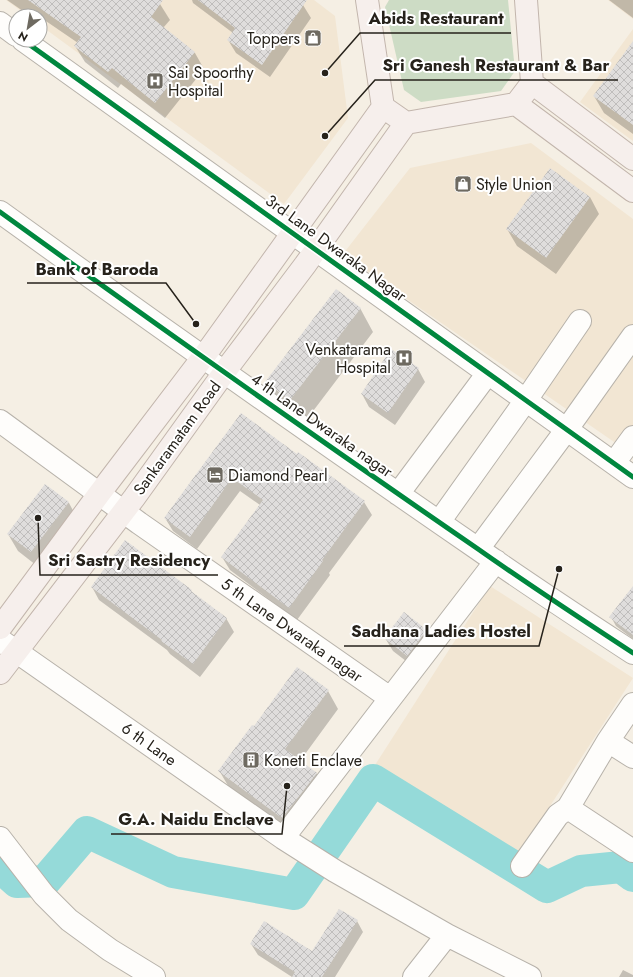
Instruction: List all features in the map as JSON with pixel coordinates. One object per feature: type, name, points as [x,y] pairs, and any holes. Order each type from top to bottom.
[{"type":"main road","points":[[367,0],[383,107],[406,123],[516,104],[532,83],[526,0]]},
{"type":"main road","points":[[532,83],[633,159]]},
{"type":"main road","points":[[516,104],[633,191]]},
{"type":"main road","name":"Sankaramatam Road","points":[[0,628],[203,357],[383,107]]},
{"type":"main road","name":"Sankaramatam Road","points":[[0,673],[8,645],[123,512],[316,249],[406,123]]},
{"type":"street","name":"3rd Lane Dwaraka Nagar","points":[[35,48],[633,477]]},
{"type":"street","name":"4 th Lane Dwaraka nagar","points":[[0,212],[398,494],[633,653]]},
{"type":"street","points":[[439,522],[526,400],[580,320]]},
{"type":"street","points":[[478,549],[567,430],[633,336]]},
{"type":"street","points":[[398,494],[488,373]]},
{"type":"street","name":"5 th Lane Dwaraka nagar","points":[[0,421],[123,512],[390,698]]},
{"type":"street","points":[[614,464],[633,437]]},
{"type":"street","points":[[283,838],[496,561]]},
{"type":"street","name":"6 th Lane","points":[[8,645],[283,838],[335,871],[447,935],[530,977]]},
{"type":"street","points":[[522,866],[558,815],[568,808],[608,741],[633,704]]},
{"type":"street","points":[[608,741],[633,757]]},
{"type":"street","points":[[568,808],[633,851]]},
{"type":"street","points":[[0,838],[44,895],[69,920],[110,950],[154,977]]},
{"type":"street","points":[[414,977],[447,935]]},
{"type":"shaded area","points":[[6,0],[314,0],[335,16],[348,118],[284,204],[48,31],[48,8],[17,8]]},
{"type":"shaded area","points":[[608,0],[633,0],[633,19]]},
{"type":"shaded area","points":[[633,29],[633,141],[580,102]]},
{"type":"shaded area","points":[[531,143],[633,219],[633,455],[343,254],[410,168]]},
{"type":"shaded area","points":[[490,586],[633,678],[517,857],[375,765]]},
{"type":"green space","points":[[389,0],[508,0],[515,71],[501,91],[421,102],[404,90],[385,7]]},
{"type":"building","points":[[28,0],[163,0],[151,17],[195,52],[155,103],[112,68],[108,72],[74,46],[81,37],[48,14],[48,8],[39,8]]},
{"type":"building","points":[[198,0],[307,0],[262,65],[227,40],[235,28]]},
{"type":"building","points":[[633,41],[633,125],[593,96]]},
{"type":"building","points":[[550,168],[590,197],[546,258],[506,229]]},
{"type":"building","points":[[336,289],[361,308],[290,400],[265,382]]},
{"type":"building","points":[[391,349],[419,368],[388,413],[361,394]]},
{"type":"building","points":[[241,413],[365,501],[289,608],[221,557],[263,500],[232,478],[190,537],[164,518]]},
{"type":"building","points":[[45,484],[69,502],[31,552],[7,534]]},
{"type":"building","points":[[125,540],[227,618],[193,664],[91,587]]},
{"type":"building","points":[[633,586],[633,635],[609,617]]},
{"type":"building","points":[[404,612],[427,630],[407,656],[384,638]]},
{"type":"building","points":[[297,667],[329,690],[285,749],[317,773],[282,818],[218,771],[252,725],[254,726]]},
{"type":"building","points":[[339,909],[358,920],[322,977],[292,977],[295,972],[250,944],[264,921],[312,951]]},
{"type":"waterway","points":[[0,867],[17,882],[45,881],[87,832],[173,872],[294,894],[373,780],[547,887],[581,871],[621,867],[633,876]]},
{"type":"cycle path","points":[[34,48],[633,477]]},
{"type":"cycle path","points":[[0,212],[178,340],[358,466],[516,576],[633,653]]},
{"type":"place","name":"Toppers","points":[[313,38]]},
{"type":"place","name":"Abids Restaurant","points":[[325,73]]},
{"type":"place","name":"Sai Spoorthy Hospital","points":[[155,81]]},
{"type":"place","name":"Sri Ganesh Restaurant & Bar","points":[[325,136]]},
{"type":"place","name":"Style Union","points":[[463,184]]},
{"type":"place","name":"Bank of Baroda","points":[[196,324]]},
{"type":"place","name":"Venkatarama Hospital","points":[[404,358]]},
{"type":"place","name":"Diamond Pearl","points":[[215,475]]},
{"type":"place","name":"Sri Sastry Residency","points":[[38,518]]},
{"type":"place","name":"Sadhana Ladies Hostel","points":[[559,569]]},
{"type":"place","name":"Koneti Enclave","points":[[251,760]]},
{"type":"place","name":"G.A. Naidu Enclave","points":[[287,786]]}]
